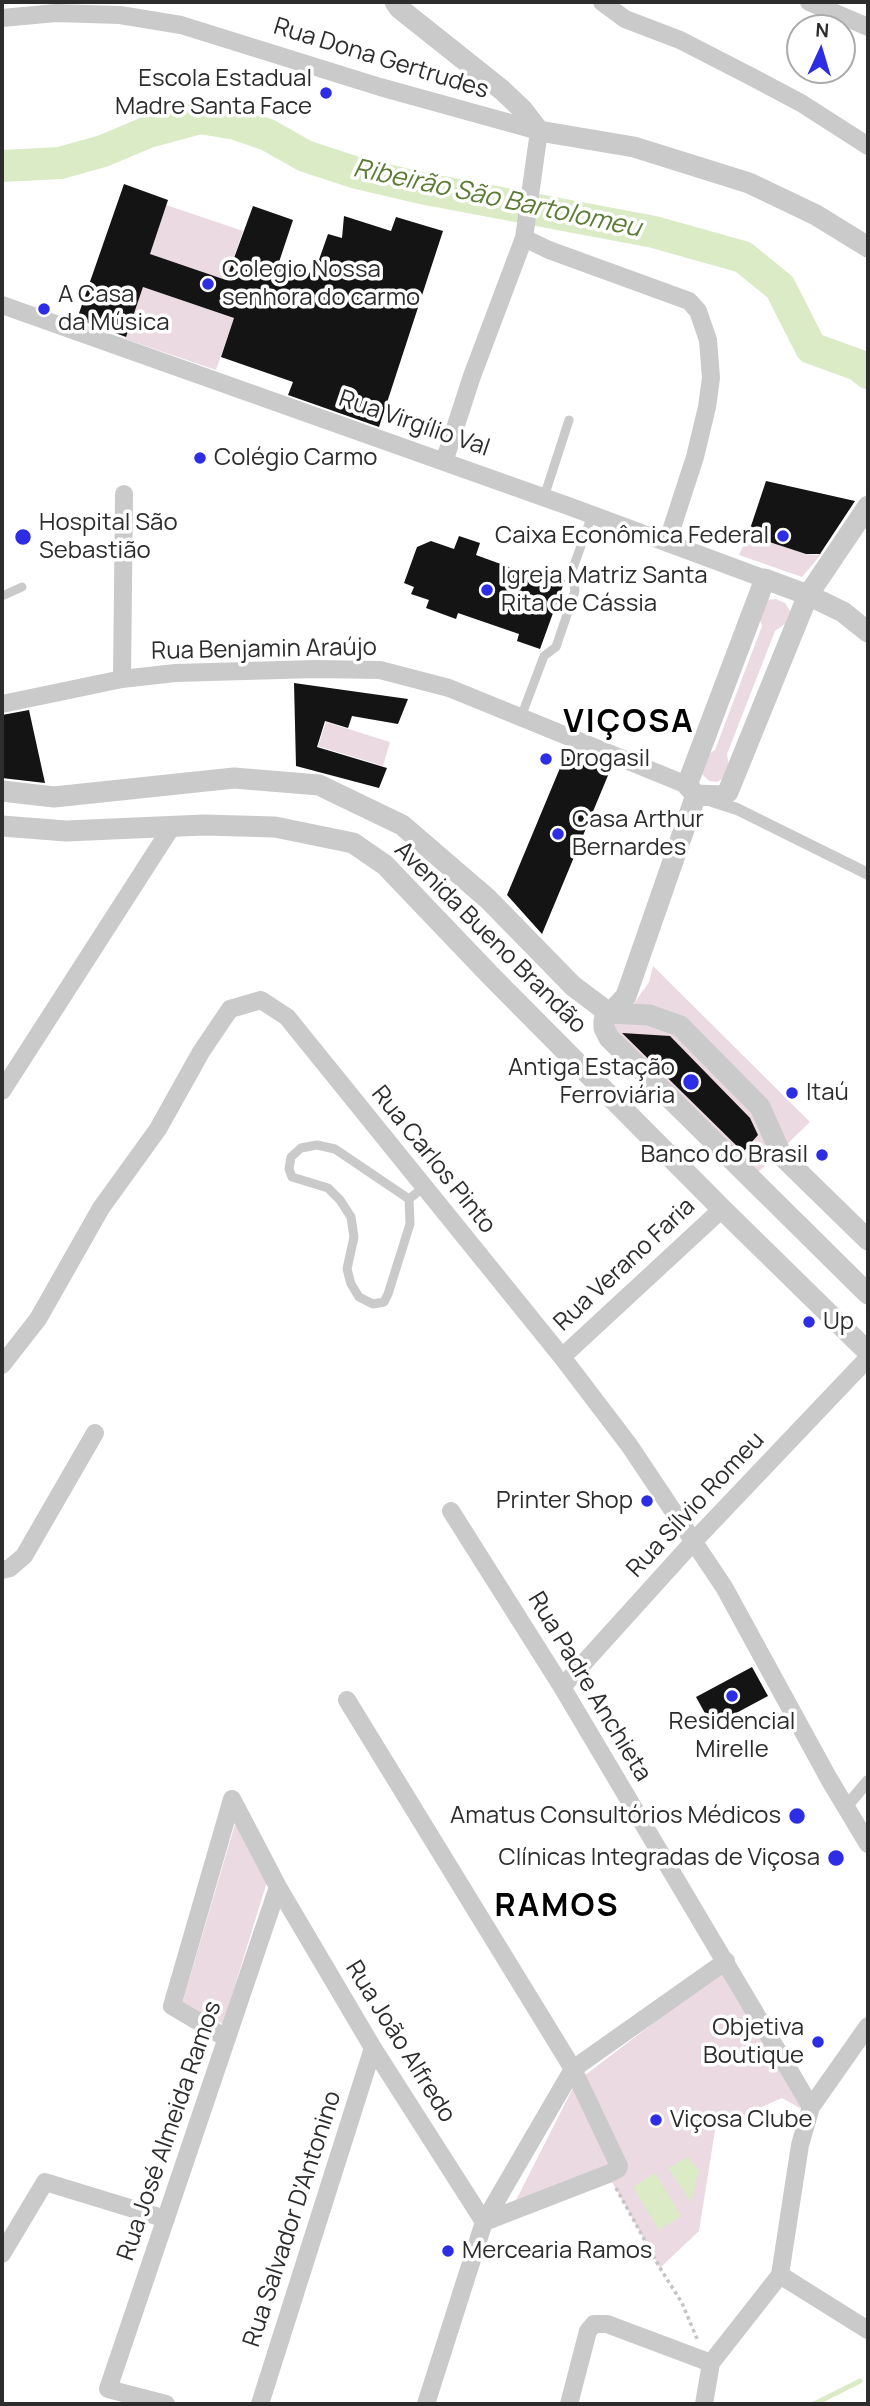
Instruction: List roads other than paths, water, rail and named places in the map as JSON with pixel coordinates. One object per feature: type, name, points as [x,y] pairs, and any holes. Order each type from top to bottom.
[{"type":"street","points":[[395,2],[502,90],[522,109],[538,131],[524,238],[472,376],[443,463]]},
{"type":"street","points":[[602,2],[625,19],[680,40],[801,103],[868,146]]},
{"type":"street","points":[[809,2],[868,27]]},
{"type":"street","name":"Rua Dona Gertrudes","points":[[2,19],[56,13],[120,15],[180,25],[380,87],[538,131]]},
{"type":"street","points":[[538,131],[634,147],[748,183],[816,215],[868,247]]},
{"type":"street","points":[[524,238],[549,250],[689,301],[704,322],[710,378],[707,407],[695,457],[667,543]]},
{"type":"street","name":"Rua Virgílio Val","points":[[2,305],[544,497],[808,595],[843,612],[868,632]]},
{"type":"street","points":[[122,679],[124,494]]},
{"type":"street","points":[[691,790],[722,796],[728,792],[808,595],[868,506]]},
{"type":"street","points":[[765,579],[691,790],[626,996],[604,1020],[604,1028],[609,1038],[868,1294]]},
{"type":"street","name":"Rua Benjamin Araújo","points":[[2,704],[122,679],[188,673],[380,670],[449,688],[691,790]]},
{"type":"street","points":[[2,791],[54,797],[234,778],[319,785],[402,825],[488,900],[573,986],[609,1013],[649,1015],[680,1026],[760,1107],[782,1156],[868,1237]]},
{"type":"street","points":[[691,790],[737,809],[868,874]]},
{"type":"street","name":"Avenida Bueno Brandão","points":[[2,826],[66,831],[204,825],[275,827],[353,843],[385,865],[722,1209],[868,1352]]},
{"type":"street","points":[[2,1091],[171,828]]},
{"type":"street","name":"Rua Carlos Pinto","points":[[2,1365],[38,1319],[101,1208],[158,1129],[201,1052],[230,1009],[261,1000],[287,1017],[562,1357],[629,1445],[724,1587],[868,1844]]},
{"type":"street","name":"Rua Verano Faria","points":[[562,1357],[722,1209]]},
{"type":"street","name":"Rua Sílvio Romeu","points":[[562,1687],[694,1541],[868,1358]]},
{"type":"street","points":[[6,1569],[24,1556],[35,1540],[95,1433]]},
{"type":"street","name":"Rua Padre Anchieta","points":[[451,1511],[562,1687],[811,2107]]},
{"type":"street","points":[[347,1700],[573,2069],[619,2166],[608,2174],[484,2221]]},
{"type":"street","points":[[868,1781],[846,1807],[868,1816]]},
{"type":"street","name":"Rua João Alfredo","points":[[226,2038],[172,2006],[232,1799],[278,1887],[373,2048],[484,2221]]},
{"type":"street","name":"Rua José Almeida Ramos","points":[[166,2404],[108,2389],[278,1887]]},
{"type":"street","points":[[426,2404],[484,2221],[573,2069],[726,1961]]},
{"type":"street","points":[[704,2404],[709,2362],[780,2275],[800,2145],[811,2107],[868,2026]]},
{"type":"street","name":"Rua Salvador D'Antonino","points":[[260,2404],[373,2048]]},
{"type":"street","points":[[2,2254],[45,2182],[166,2219]]},
{"type":"street","points":[[780,2275],[868,2330]]},
{"type":"street","points":[[569,2404],[588,2331],[594,2324],[607,2324],[709,2362]]},
{"type":"lane","points":[[544,497],[569,420]]},
{"type":"lane","points":[[522,717],[544,656],[555,647],[575,591],[572,571],[592,515]]},
{"type":"lane","points":[[2,596],[22,587]]},
{"type":"lane","points":[[317,1145],[335,1149],[409,1199],[410,1224],[388,1294],[384,1302],[373,1304],[359,1297],[351,1284],[347,1269],[354,1237],[351,1217],[328,1188],[292,1177],[289,1169],[291,1157],[301,1148],[317,1145]]},
{"type":"lane","points":[[409,1199],[424,1187]]},
{"type":"waterway","name":"Ribeirão São Bartolomeu","points":[[2,166],[60,163],[103,151],[148,132],[200,118],[236,124],[268,135],[305,156],[357,173],[421,188],[654,232],[743,257],[780,287],[811,348],[858,365],[868,373]]},
{"type":"waterway","points":[[814,2404],[860,2381]]},
{"type":"place","name":"Escola Estadual Madre Santa Face","points":[[326,93]]},
{"type":"place","name":"Colegio Nossa senhora do carmo","points":[[208,284]]},
{"type":"place","name":"A Casa da Música","points":[[44,309]]},
{"type":"place","name":"Colégio Carmo","points":[[200,458]]},
{"type":"place","name":"Caixa Econômica Federal","points":[[783,536]]},
{"type":"place","name":"Hospital São Sebastião","points":[[23,537]]},
{"type":"place","name":"Igreja Matriz Santa Rita de Cássia","points":[[487,590]]},
{"type":"place","name":"Drogasil","points":[[546,759]]},
{"type":"place","name":"Casa Arthur Bernardes","points":[[558,834]]},
{"type":"place","name":"Antiga Estação Ferroviária","points":[[691,1082]]},
{"type":"place","name":"Itaú","points":[[792,1093]]},
{"type":"place","name":"Banco do Brasil","points":[[822,1155]]},
{"type":"place","name":"Up","points":[[809,1322]]},
{"type":"place","name":"Printer Shop","points":[[647,1501]]},
{"type":"place","name":"Residencial Mirelle","points":[[732,1696]]},
{"type":"place","name":"Amatus Consultórios Médicos","points":[[797,1816]]},
{"type":"place","name":"Clínicas Integradas de Viçosa","points":[[836,1858]]},
{"type":"place","name":"Objetiva Boutique","points":[[818,2042]]},
{"type":"place","name":"Viçosa Clube","points":[[656,2120]]},
{"type":"place","name":"Mercearia Ramos","points":[[448,2251]]},
{"type":"district","name":"VIÇOSA","points":[[629,723]]},
{"type":"district","name":"RAMOS","points":[[557,1907]]}]
